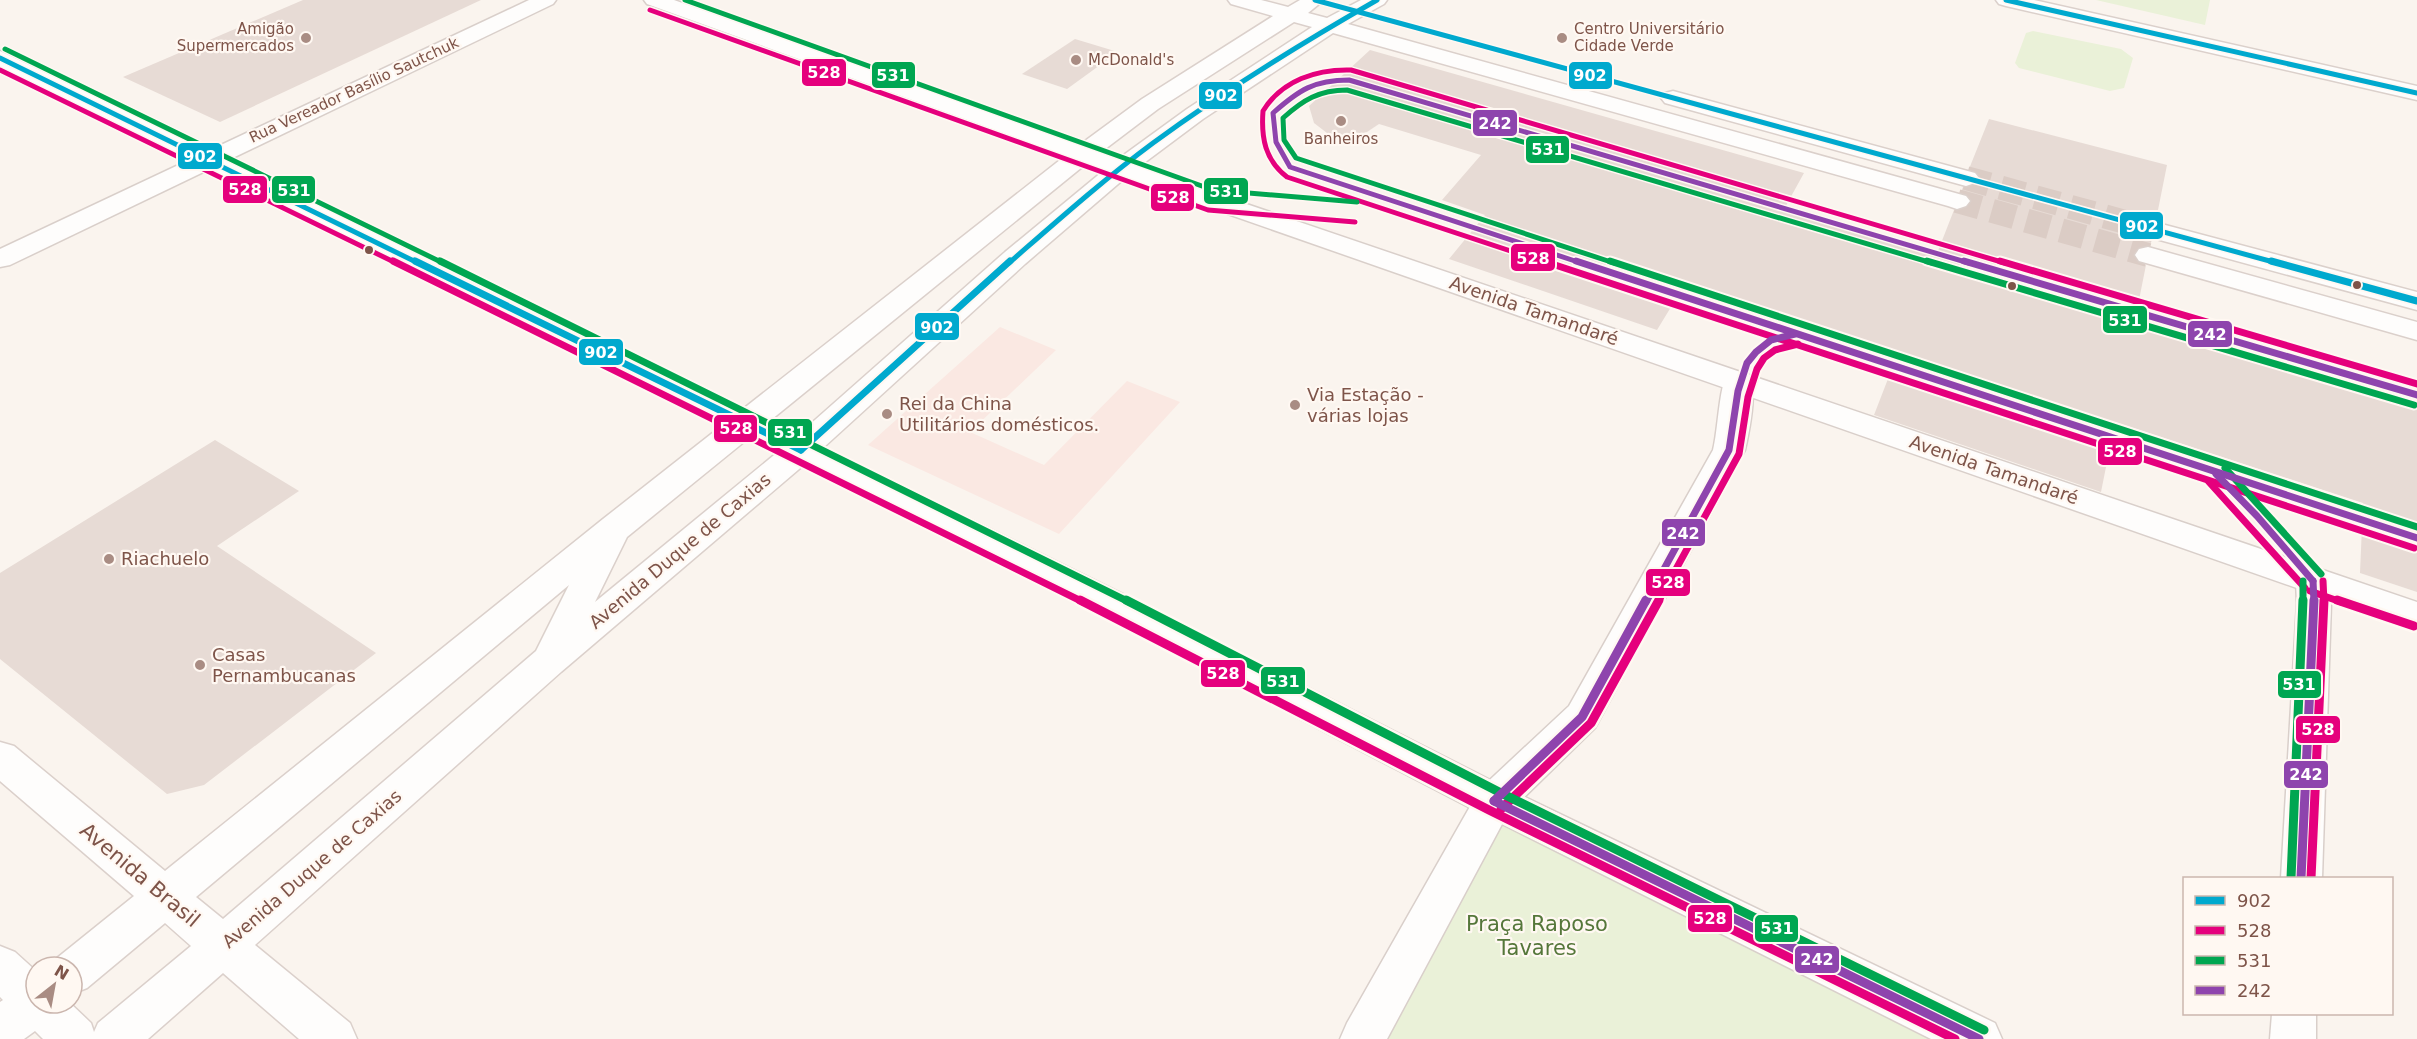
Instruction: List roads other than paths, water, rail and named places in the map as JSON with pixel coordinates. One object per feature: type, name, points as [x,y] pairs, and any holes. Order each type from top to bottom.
[{"type":"main road","name":"Rua Vereador Basílio Sautchuk","points":[[0,259],[546,0]]},
{"type":"main road","name":"Avenida Tamandaré","points":[[654,0],[1211,200],[2417,616]]},
{"type":"main road","points":[[1238,0],[1957,201]]},
{"type":"main road","points":[[84,963],[615,528],[900,302],[1083,153],[1150,104],[1315,0],[1966,178]]},
{"type":"main road","name":"Avenida Duque de Caxias","points":[[114,1039],[548,662],[801,450],[1015,258],[1123,167],[1195,114],[1329,26],[1377,0]]},
{"type":"main road","points":[[2006,0],[2417,93]]},
{"type":"main road","points":[[2096,0],[2350,57]]},
{"type":"main road","points":[[1230,91],[1234,51]]},
{"type":"main road","points":[[0,58],[746,422],[1117,607],[1494,801],[1979,1039]]},
{"type":"main road","points":[[2417,301],[2151,242],[2417,331]]},
{"type":"main road","points":[[900,302],[1015,258]]},
{"type":"main road","points":[[1363,1039],[1494,801],[1582,717],[1729,450],[1734,428],[1737,381]]},
{"type":"main road","points":[[548,662],[615,528]]},
{"type":"main road","points":[[2301,877],[2314,603],[2313,581]]},
{"type":"main road","name":"Avenida Brasil","points":[[0,758],[334,1039]]},
{"type":"main road","points":[[0,967],[24,990]]},
{"type":"main road","points":[[0,1030],[24,1012]]},
{"type":"main road","points":[[50,1015],[75,1039]]},
{"type":"main road","points":[[2293,1039],[2294,1015]]},
{"type":"tunnel","points":[[1966,178],[2154,230]]},
{"type":"tunnel","points":[[1957,201],[2148,255]]},
{"type":"place","name":"Amigão Supermercados","points":[[306,38]]},
{"type":"place","name":"Centro Universitário Cidade Verde","points":[[1562,38]]},
{"type":"place","name":"McDonald's","points":[[1076,60]]},
{"type":"place","name":"Banheiros","points":[[1341,121]]},
{"type":"place","name":"Via Estação - várias lojas","points":[[1295,405]]},
{"type":"place","name":"Rei da China Utilitários domésticos.","points":[[887,414]]},
{"type":"place","name":"Riachuelo","points":[[109,559]]},
{"type":"place","name":"Casas Pernambucanas","points":[[200,665]]},
{"type":"park label","name":"Praça Raposo Tavares","points":[[1537,936]]}]
